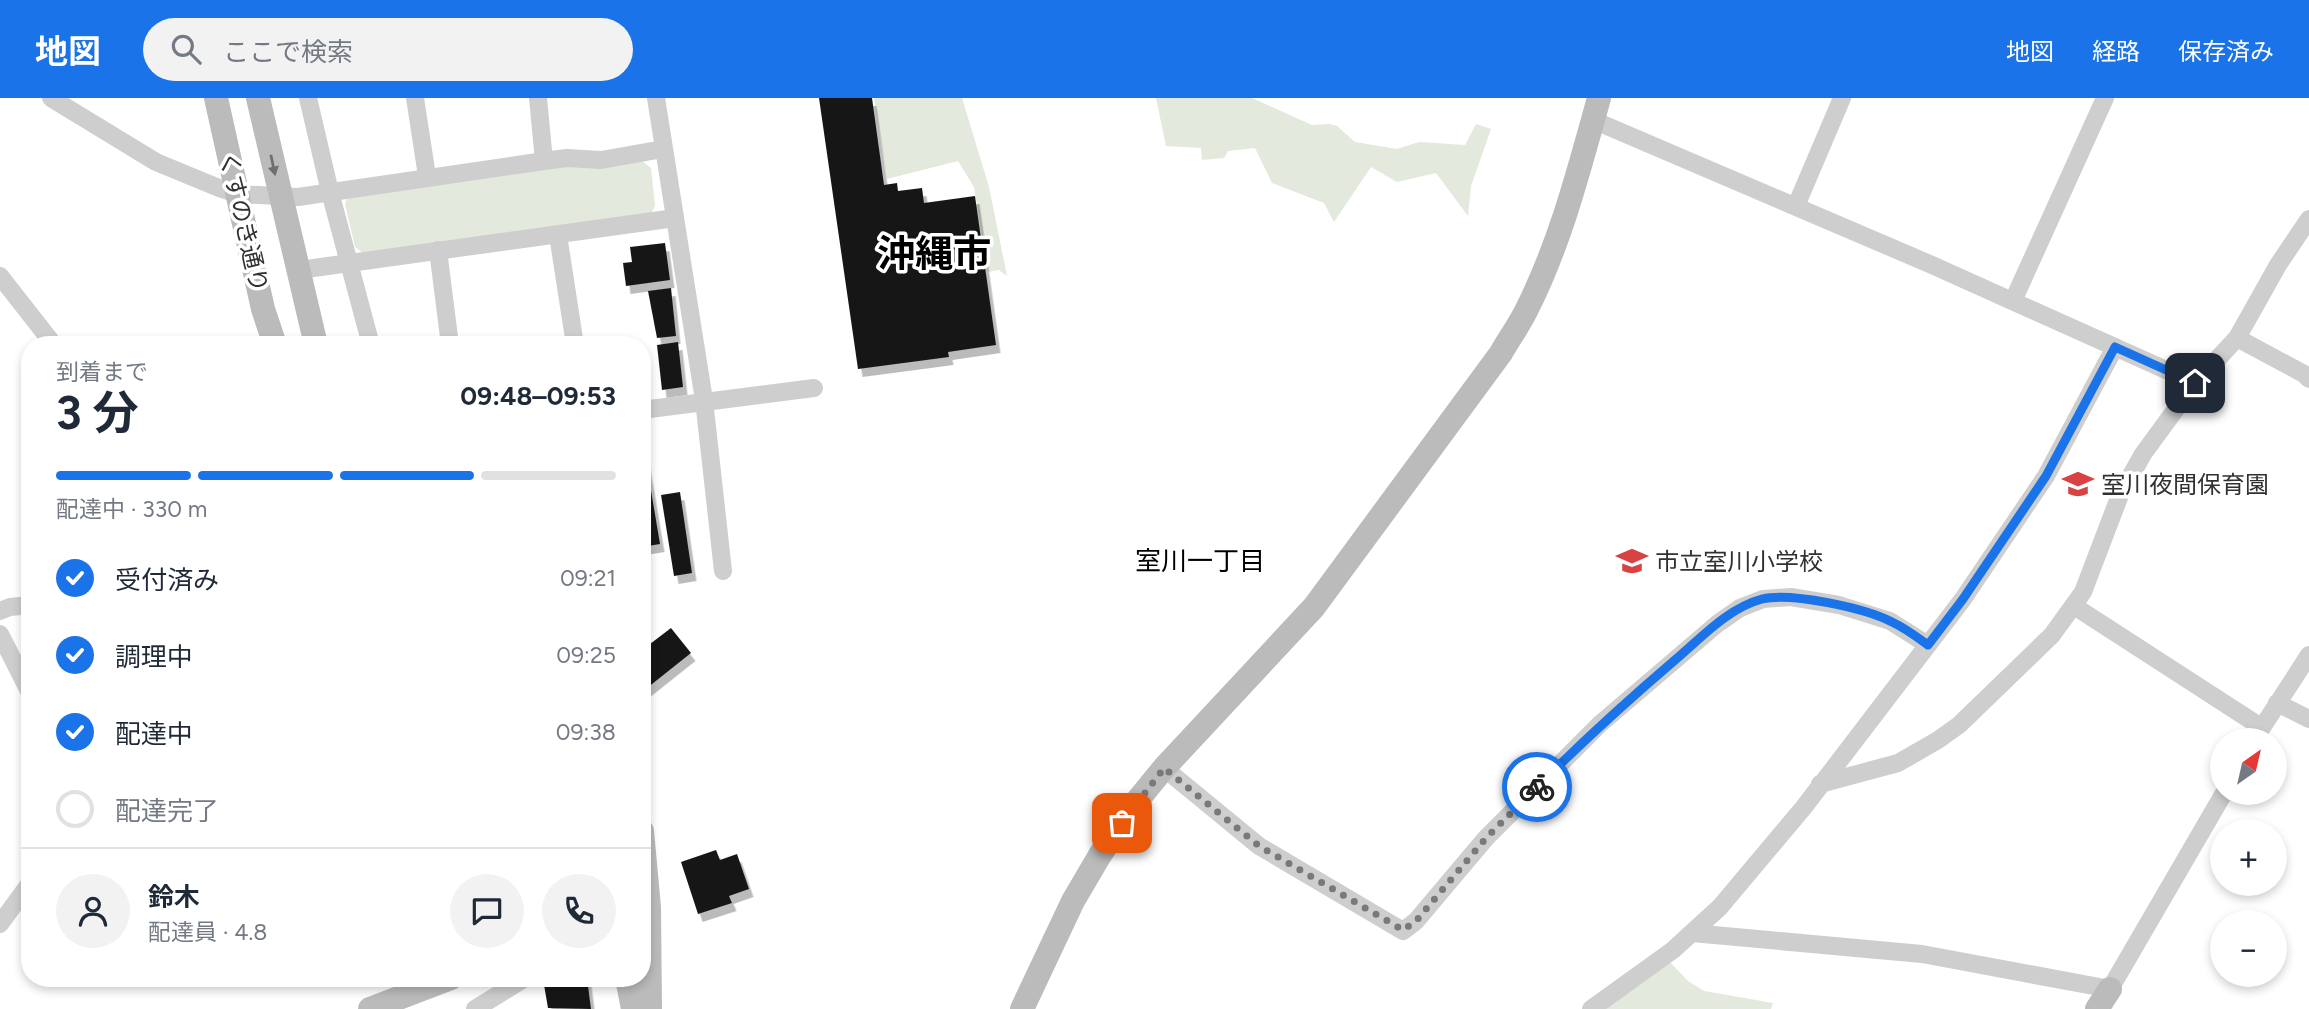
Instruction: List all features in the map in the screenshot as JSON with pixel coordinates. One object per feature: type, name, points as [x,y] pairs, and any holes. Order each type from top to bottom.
[{"type":"street","points":[[51,98],[156,162],[237,194],[298,197],[544,160],[601,160],[663,149]]},
{"type":"street","name":"くすのき通り","points":[[216,98],[263,309],[272,336]]},
{"type":"street","name":"くすのき通り","points":[[258,98],[279,197],[314,336]]},
{"type":"street","points":[[308,98],[369,336]]},
{"type":"street","points":[[415,98],[427,176]]},
{"type":"street","points":[[538,98],[544,160]]},
{"type":"street","points":[[656,98],[704,400],[723,571]]},
{"type":"street","points":[[1796,206],[1842,98]]},
{"type":"street","points":[[2013,301],[2105,98]]},
{"type":"street","points":[[1022,1009],[1073,901],[1132,807],[1164,768],[1314,607],[1501,352],[1526,312],[1546,265],[1564,217],[1596,109],[1796,206],[2195,383]]},
{"type":"street","points":[[299,270],[675,218]]},
{"type":"street","points":[[1820,784],[1898,763],[1938,740],[1959,725],[2052,635],[2083,592],[2120,495],[2143,454],[2195,383],[2237,338],[2278,265],[2309,219]]},
{"type":"street","points":[[558,235],[574,336]]},
{"type":"street","points":[[438,250],[449,336]]},
{"type":"street","points":[[0,276],[47,336]]},
{"type":"street","points":[[2237,338],[2309,379]]},
{"type":"street","points":[[1591,1009],[1673,950],[1720,907],[1804,807],[1963,599],[2046,476],[2115,347]]},
{"type":"street","points":[[651,409],[814,388]]},
{"type":"street","points":[[1164,768],[1259,846],[1403,930],[1416,921],[1486,838],[1600,724],[1717,624],[1740,608],[1763,599],[1791,597],[1839,605],[1890,621],[1928,645]]},
{"type":"street","points":[[0,611],[21,605]]},
{"type":"street","points":[[2074,606],[2249,728]]},
{"type":"street","points":[[0,634],[21,675]]},
{"type":"street","points":[[2262,728],[2309,655]]},
{"type":"street","points":[[2277,703],[2309,719]]},
{"type":"street","points":[[1692,933],[1922,954],[2103,999],[2217,805]]},
{"type":"street","points":[[0,924],[21,895]]},
{"type":"street","points":[[370,1009],[427,987]]},
{"type":"street","points":[[475,1009],[510,987]]},
{"type":"street","points":[[629,987],[633,1009]]},
{"type":"street","points":[[649,987],[650,1009]]},
{"type":"shaded area","points":[[874,98],[962,98],[989,187],[1007,276],[999,270],[988,272],[974,187],[958,161],[887,179]]},
{"type":"shaded area","points":[[1156,98],[1252,98],[1312,125],[1337,126],[1355,142],[1397,149],[1419,142],[1465,145],[1476,124],[1491,129],[1471,186],[1468,216],[1436,173],[1397,182],[1371,167],[1334,222],[1324,203],[1272,183],[1255,148],[1228,151],[1224,158],[1202,160],[1201,148],[1166,146]]},
{"type":"shaded area","points":[[642,161],[651,168],[655,206],[650,216],[363,253],[355,247],[345,204],[349,194],[568,163]]},
{"type":"shaded area","points":[[1664,956],[1688,981],[1704,991],[1773,1003],[1771,1009],[1607,1009],[1605,999]]},
{"type":"building","points":[[819,98],[872,98],[884,185],[897,183],[898,191],[922,188],[924,203],[975,196],[996,345],[948,352],[949,357],[858,369]]},
{"type":"building","points":[[665,243],[670,280],[626,286],[623,263],[632,262],[630,247]]},
{"type":"building","points":[[671,288],[676,336],[657,338],[648,291]]},
{"type":"building","points":[[678,342],[683,387],[662,390],[657,345]]},
{"type":"building","points":[[651,490],[660,544],[651,546]]},
{"type":"building","points":[[680,492],[692,573],[674,576],[661,495]]},
{"type":"building","points":[[671,628],[691,653],[651,685],[651,643]]},
{"type":"building","points":[[716,850],[720,860],[737,854],[749,889],[729,896],[732,903],[698,914],[681,862]]},
{"type":"building","points":[[544,987],[588,987],[591,1009],[548,1008]]},
{"type":"way so far","points":[[1122,823],[1164,768],[1259,846],[1403,930],[1416,921],[1486,838],[1537,787]]},
{"type":"place","name":"室川夜間保育園","points":[[2078,484]]},
{"type":"place","name":"市立室川小学校","points":[[1632,561]]},
{"type":"district","name":"沖縄市","points":[[934,254]]},
{"type":"district","name":"室川一丁目","points":[[1200,561]]},
{"type":"route","points":[[1537,787],[1600,724],[1717,624],[1740,608],[1763,599],[1791,597],[1839,605],[1890,621],[1928,645],[1963,599],[2046,476],[2115,347],[2195,383]]}]
